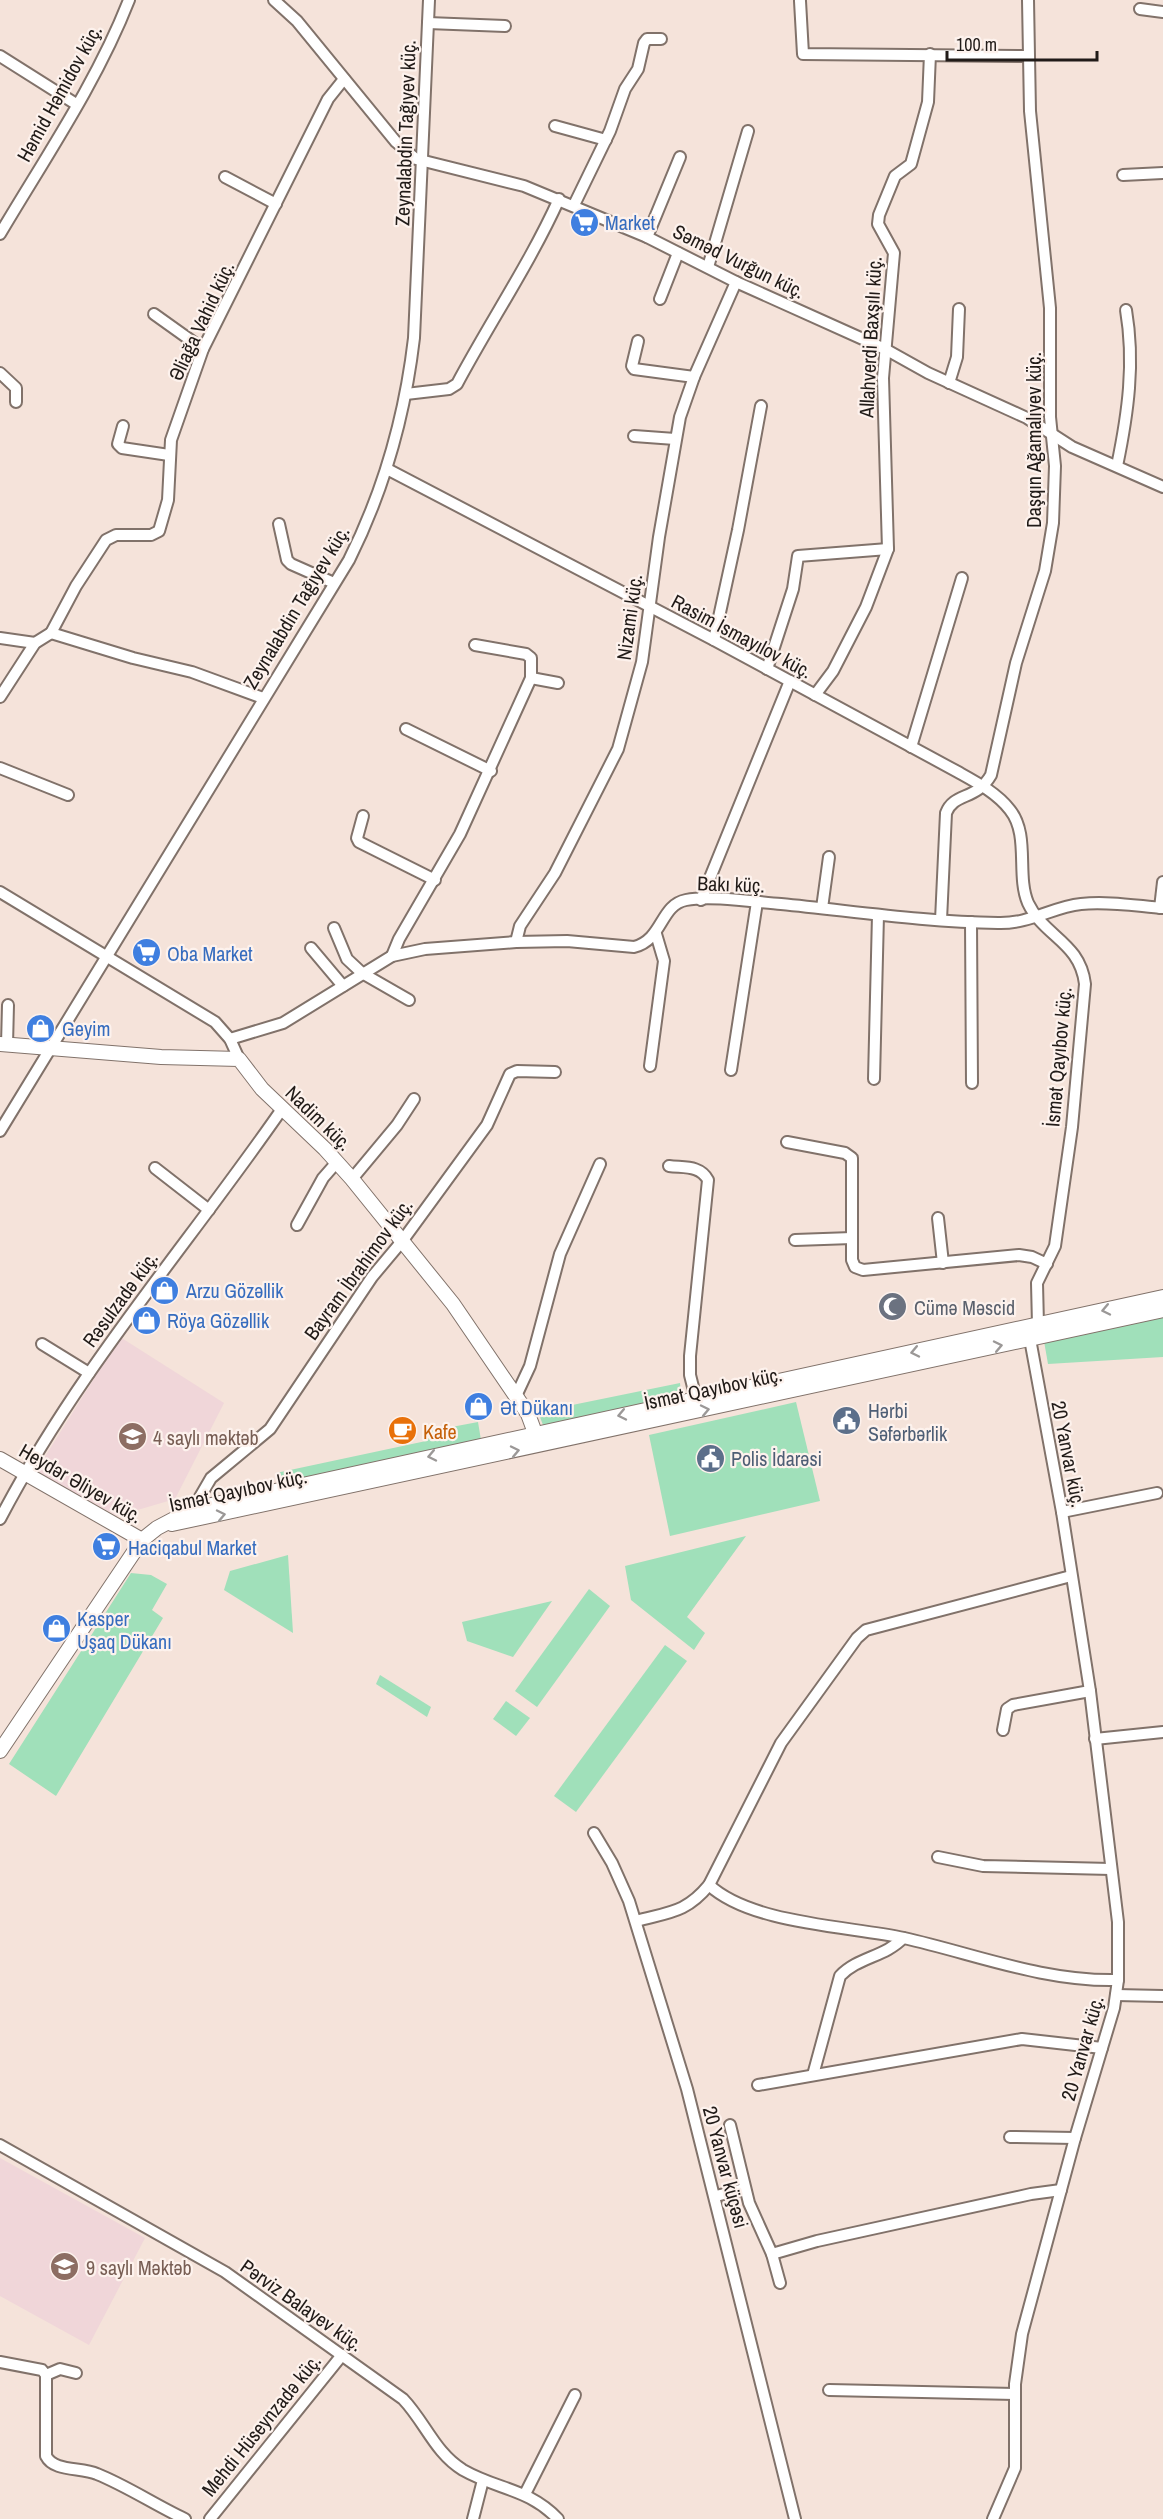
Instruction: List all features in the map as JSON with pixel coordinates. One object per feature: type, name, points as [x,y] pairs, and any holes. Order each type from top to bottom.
[{"type":"main road","points":[[3,1045],[239,1059]]},
{"type":"main road","name":"Nadim küç.","points":[[239,1059],[282,1109],[337,1162],[403,1240],[453,1304],[516,1396],[537,1440]]},
{"type":"main road","name":"İsmət Qayıbov küç.","points":[[164,1526],[537,1440],[696,1399],[1163,1297]]},
{"type":"main road","name":"İsmət Qayıbov küç.","points":[[164,1526],[193,1509],[1163,1310]]},
{"type":"main road","name":"Heydər Əliyev küç.","points":[[0,1460],[142,1540]]},
{"type":"main road","points":[[0,1751],[142,1540],[164,1526]]},
{"type":"street","name":"Həmid Həmidov küç.","points":[[0,234],[111,41],[129,0]]},
{"type":"street","name":"Səməd Vurğun küç.","points":[[274,0],[297,21],[396,142],[410,155],[423,162],[524,186],[647,237],[736,282],[885,349],[949,383],[1027,418],[1072,447],[1163,487]]},
{"type":"street","name":"Zeynalabdin Tağıyev küç.","points":[[0,1131],[334,583],[363,532],[387,469],[406,394],[414,338],[429,0]]},
{"type":"street","name":"Daşqın Ağamalıyev küç.","points":[[984,787],[991,775],[1016,663],[1051,546],[1055,466],[1052,433],[1050,308],[1027,56],[1028,0]]},
{"type":"street","points":[[800,1],[803,54],[1027,56]]},
{"type":"street","points":[[1140,9],[1163,12]]},
{"type":"street","points":[[428,23],[506,26]]},
{"type":"street","points":[[574,205],[606,140],[624,89],[638,69],[644,43],[647,39],[661,39]]},
{"type":"street","name":"Allahverdi Baxşılı küç.","points":[[815,695],[833,671],[866,607],[888,549],[883,410],[885,349],[894,253],[891,243],[882,231],[879,215],[895,176],[911,164],[928,102],[930,54]]},
{"type":"street","points":[[0,56],[76,104]]},
{"type":"street","name":"Əliağa Vahid küç.","points":[[0,697],[35,643],[51,633],[76,586],[106,540],[116,535],[152,535],[159,531],[168,500],[171,440],[203,349],[328,99],[344,79]]},
{"type":"street","points":[[555,126],[606,140]]},
{"type":"street","points":[[708,267],[748,131]]},
{"type":"street","points":[[647,237],[680,158]]},
{"type":"street","points":[[1123,175],[1163,173]]},
{"type":"street","points":[[225,177],[276,204]]},
{"type":"street","points":[[406,394],[449,389],[457,384],[491,320],[540,242],[559,199]]},
{"type":"street","points":[[660,299],[678,253]]},
{"type":"street","name":"Nizami küç.","points":[[516,942],[520,926],[555,873],[602,786],[618,749],[642,662],[675,439],[694,377],[736,282]]},
{"type":"street","points":[[949,383],[957,357],[959,309]]},
{"type":"street","points":[[1117,466],[1130,378],[1131,342],[1126,310]]},
{"type":"street","points":[[154,314],[203,349]]},
{"type":"street","points":[[638,341],[632,366],[634,369],[694,377]]},
{"type":"street","points":[[0,373],[16,388],[16,402]]},
{"type":"street","points":[[714,640],[738,530],[761,406]]},
{"type":"street","points":[[123,426],[118,444],[122,448],[169,455]]},
{"type":"street","points":[[634,436],[675,439]]},
{"type":"street","name":"Rasim İsmayılov küç.","points":[[387,469],[714,640],[984,787]]},
{"type":"street","points":[[279,524],[287,560],[291,564],[334,583]]},
{"type":"street","points":[[768,669],[793,589],[798,556],[888,549]]},
{"type":"street","points":[[911,747],[962,578]]},
{"type":"street","points":[[51,633],[133,658],[192,672],[263,698]]},
{"type":"street","points":[[0,638],[35,643]]},
{"type":"street","points":[[392,956],[399,939],[460,834],[491,771],[531,678],[531,658],[526,654],[475,645]]},
{"type":"street","points":[[531,678],[558,683]]},
{"type":"street","points":[[701,900],[790,681]]},
{"type":"street","points":[[406,729],[491,771]]},
{"type":"street","points":[[0,768],[68,795]]},
{"type":"street","points":[[941,920],[946,813],[954,801],[984,787]]},
{"type":"street","name":"İsmət Qayıbov küç.","points":[[984,787],[1011,810],[1016,820],[1023,883],[1028,903],[1038,918],[1073,950],[1083,967],[1085,984],[1085,1007],[1068,1162],[1055,1246],[1037,1283],[1038,1325]]},
{"type":"street","points":[[363,816],[357,838],[359,843],[435,880]]},
{"type":"street","points":[[822,908],[829,857]]},
{"type":"street","points":[[1162,908],[1163,882]]},
{"type":"street","name":"Nadim küç.","points":[[0,892],[215,1022],[230,1039],[239,1059]]},
{"type":"street","name":"Bakı küç.","points":[[656,934],[674,905],[685,900],[757,902],[878,915],[1014,923],[1081,904],[1162,908]]},
{"type":"street","points":[[731,1070],[757,902]]},
{"type":"street","points":[[874,1079],[878,915]]},
{"type":"street","points":[[971,922],[972,1083]]},
{"type":"street","points":[[334,928],[346,959],[363,973],[409,1000]]},
{"type":"street","points":[[230,1039],[283,1023],[392,956],[425,949],[516,942],[567,941],[634,946],[644,944],[656,934],[664,961],[650,1066]]},
{"type":"street","points":[[311,948],[343,986]]},
{"type":"street","points":[[3,1045],[8,1005]]},
{"type":"street","name":"Bayram İbrahimov küç.","points":[[193,1509],[211,1478],[270,1429],[372,1278],[403,1240],[487,1125],[510,1074],[517,1071],[555,1072]]},
{"type":"street","points":[[352,1179],[397,1125],[414,1099]]},
{"type":"street","name":"Rəsulzadə küç.","points":[[0,1520],[24,1474],[89,1373],[144,1294],[209,1210],[282,1109]]},
{"type":"street","points":[[787,1142],[844,1153],[852,1158],[852,1260],[855,1267],[863,1270],[1019,1255],[1032,1257],[1047,1264]]},
{"type":"street","points":[[297,1225],[323,1178],[337,1162]]},
{"type":"street","points":[[516,1396],[530,1366],[560,1254],[600,1164]]},
{"type":"street","points":[[669,1166],[697,1169],[704,1173],[708,1180],[690,1356],[690,1375],[696,1399]]},
{"type":"street","points":[[155,1168],[209,1210]]},
{"type":"street","points":[[938,1218],[943,1263]]},
{"type":"street","points":[[795,1240],[852,1238]]},
{"type":"street","name":"20 Yanvar küç.","points":[[993,2519],[1015,2468],[1016,2362],[1022,2334],[1074,2138],[1102,2048],[1118,1980],[1118,1922],[1090,1691],[1062,1512],[1030,1339]]},
{"type":"street","points":[[42,1344],[89,1373]]},
{"type":"street","points":[[1062,1512],[1157,1493]]},
{"type":"street","points":[[636,1921],[683,1908],[695,1902],[709,1884],[781,1743],[857,1638],[866,1630],[1071,1575]]},
{"type":"street","points":[[1003,1730],[1007,1709],[1013,1705],[1090,1691]]},
{"type":"street","points":[[1095,1739],[1163,1732]]},
{"type":"street","name":"20 Yanvar küçəsi","points":[[594,1833],[612,1863],[636,1921],[664,2021],[687,2089],[716,2196],[795,2519]]},
{"type":"street","points":[[938,1857],[983,1866],[1111,1869]]},
{"type":"street","points":[[709,1884],[728,1899],[769,1913],[806,1922],[903,1938],[1057,1977],[1087,1981],[1118,1980]]},
{"type":"street","points":[[813,2075],[840,1976],[850,1966],[892,1949],[903,1938]]},
{"type":"street","points":[[1116,1995],[1163,1996]]},
{"type":"street","points":[[758,2085],[1022,2039],[1102,2048]]},
{"type":"street","points":[[730,2125],[744,2189],[772,2254],[780,2283]]},
{"type":"street","points":[[1010,2137],[1074,2138]]},
{"type":"street","name":"Pərviz Balayev küç.","points":[[0,2145],[225,2272],[403,2399],[418,2415],[435,2445],[447,2458],[483,2480],[525,2494],[546,2506],[558,2519]]},
{"type":"street","points":[[716,2196],[744,2189]]},
{"type":"street","points":[[772,2254],[818,2241],[1031,2194],[1060,2190]]},
{"type":"street","name":"Mehdi Hüseynzadə küç.","points":[[210,2519],[342,2355]]},
{"type":"street","points":[[0,2362],[42,2370],[46,2374],[46,2456],[49,2462],[56,2466],[97,2474],[185,2519]]},
{"type":"street","points":[[46,2374],[60,2369],[76,2373]]},
{"type":"street","points":[[829,2390],[1015,2394]]},
{"type":"street","points":[[525,2494],[575,2395]]},
{"type":"street","points":[[473,2519],[483,2480]]},
{"type":"shaded area","name":"4 saylı məktəb","points":[[120,1337],[224,1403],[175,1499],[117,1516],[36,1471]]},
{"type":"shaded area","name":"9 saylı Məktəb","points":[[0,2158],[145,2238],[89,2345],[0,2296]]},
{"type":"green space","points":[[1163,1316],[1163,1357],[1048,1364],[1044,1341]]},
{"type":"green space","points":[[680,1383],[681,1395],[543,1425],[538,1412]]},
{"type":"green space","points":[[796,1402],[820,1501],[670,1536],[649,1435]]},
{"type":"green space","points":[[478,1422],[481,1440],[278,1483],[276,1473],[426,1441],[425,1432]]},
{"type":"green space","points":[[746,1536],[687,1617],[705,1633],[694,1650],[631,1600],[625,1566]]},
{"type":"green space","points":[[288,1555],[293,1633],[224,1590],[230,1571]]},
{"type":"green space","points":[[131,1573],[151,1575],[167,1584],[152,1610],[163,1618],[56,1796],[9,1764]]},
{"type":"green space","points":[[589,1589],[610,1606],[537,1707],[515,1691]]},
{"type":"green space","points":[[552,1601],[513,1657],[467,1641],[462,1622]]},
{"type":"green space","points":[[665,1645],[687,1661],[576,1812],[554,1796]]},
{"type":"green space","points":[[380,1675],[431,1707],[427,1717],[376,1684]]},
{"type":"green space","points":[[506,1701],[530,1718],[516,1736],[493,1719]]},
{"type":"place","name":"Market","points":[[584,222]]},
{"type":"place","name":"Oba Market","points":[[146,953]]},
{"type":"place","name":"Geyim","points":[[41,1028]]},
{"type":"place","name":"Arzu Gözəllik","points":[[165,1290]]},
{"type":"place","name":"Cümə Məscid","points":[[893,1307]]},
{"type":"place","name":"Röya Gözəllik","points":[[146,1320]]},
{"type":"place","name":"Ət Dükanı","points":[[479,1407]]},
{"type":"place","name":"Hərbi Səfərbərlik","points":[[847,1421]]},
{"type":"place","name":"Kafe","points":[[402,1431]]},
{"type":"place","name":"4 saylı məktəb","points":[[132,1437]]},
{"type":"place","name":"Polis İdarəsi","points":[[710,1458]]},
{"type":"place","name":"Haciqabul Market","points":[[107,1547]]},
{"type":"place","name":"Kasper Uşaq Dükanı","points":[[56,1629]]},
{"type":"place","name":"9 saylı Məktəb","points":[[65,2267]]}]
